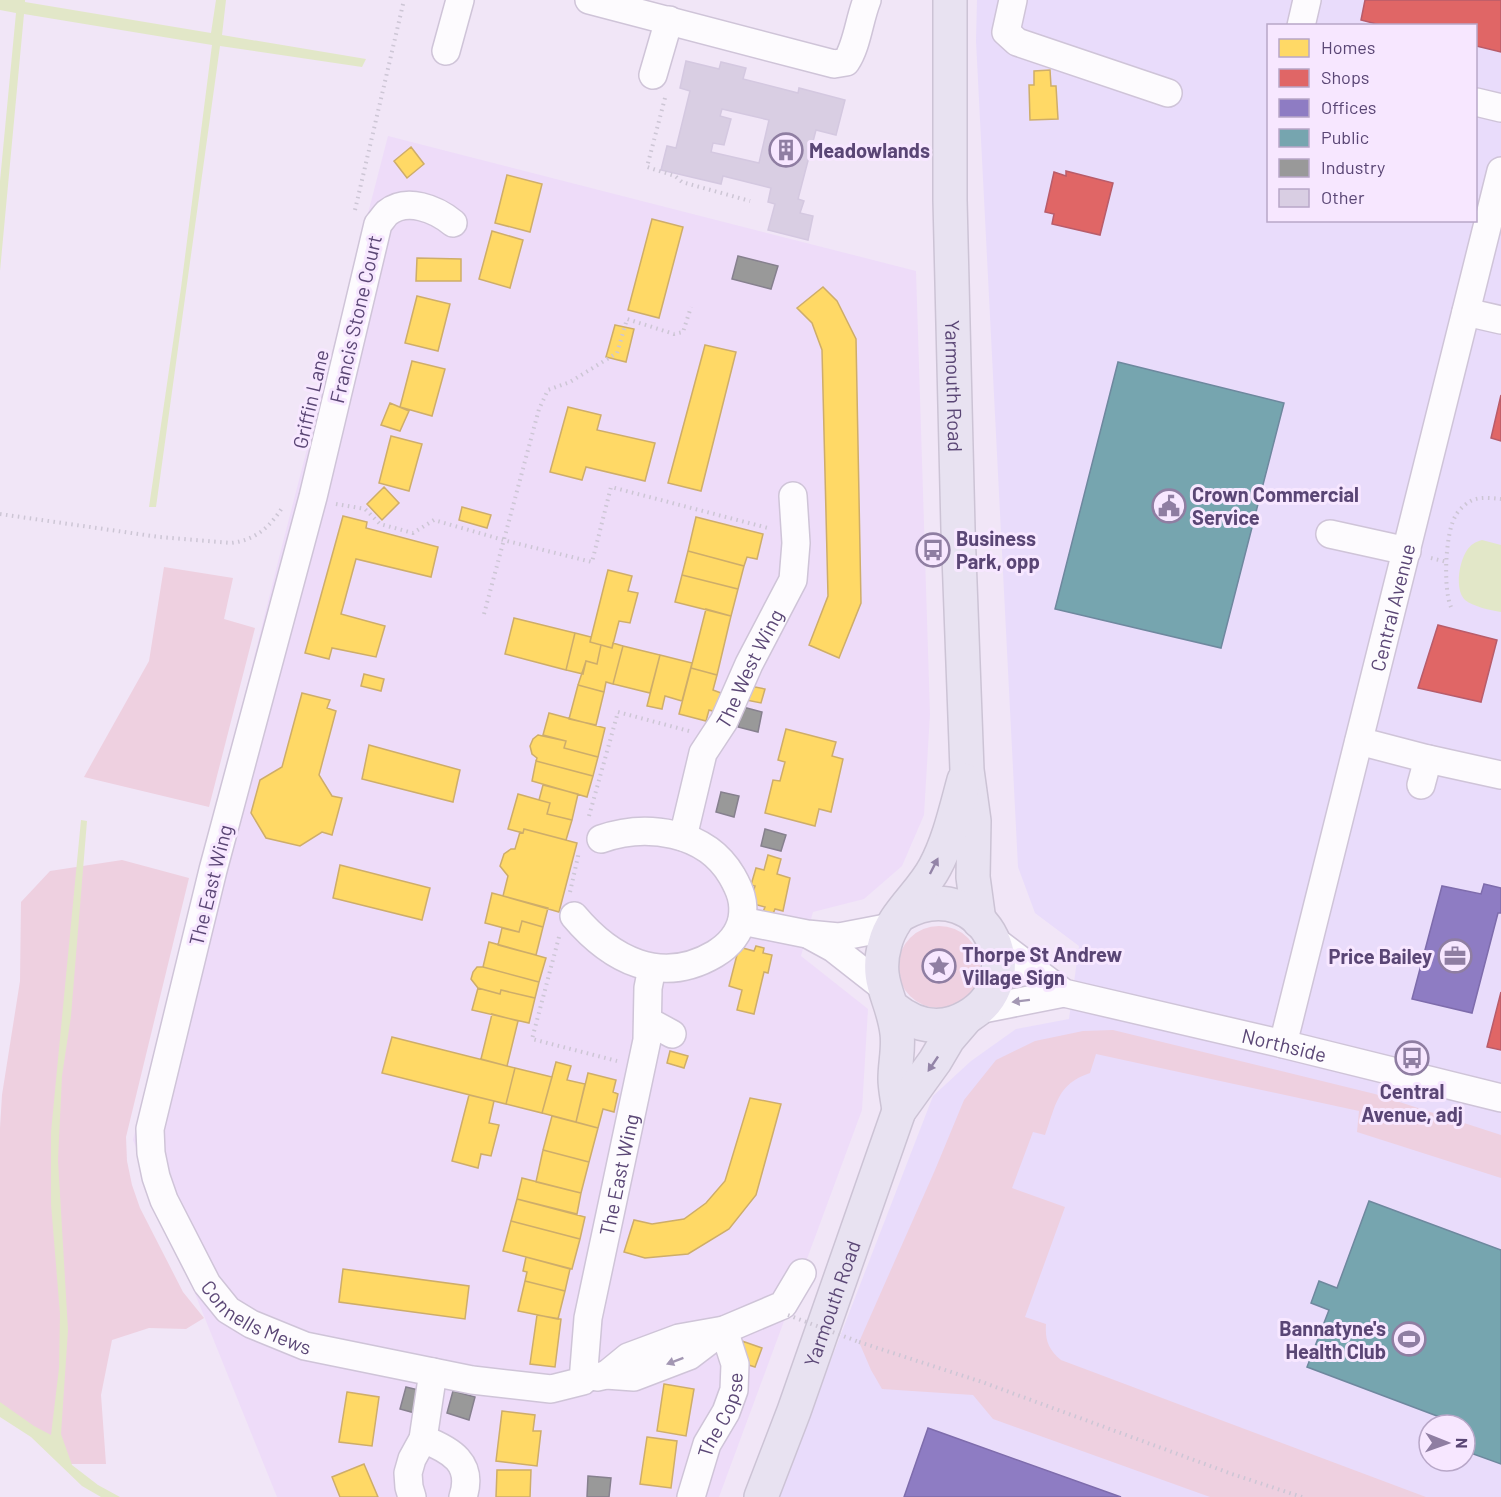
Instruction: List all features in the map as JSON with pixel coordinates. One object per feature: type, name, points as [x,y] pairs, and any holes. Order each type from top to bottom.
[{"type":"highway","name":"Yarmouth Road","points":[[761,1497],[802,1390],[899,1111],[948,1039],[986,1001],[994,988],[998,972],[999,956],[987,931],[973,877],[974,821],[967,770],[958,529],[950,200],[950,0]]},
{"type":"highway","name":"Yarmouth Road","points":[[899,1111],[895,1080],[898,1035],[880,970],[882,956],[897,921],[935,868],[967,770]]},
{"type":"highway","points":[[897,921],[916,906],[943,903],[968,912],[987,931]]},
{"type":"highway","points":[[889,998],[903,1017],[927,1025],[946,1025],[972,1014]]},
{"type":"street","points":[[446,51],[460,0]]},
{"type":"street","points":[[589,0],[834,64],[846,62],[853,52],[858,25],[867,0]]},
{"type":"street","points":[[1013,0],[1006,32],[1017,42],[1168,93]]},
{"type":"street","points":[[1301,24],[1307,0]]},
{"type":"street","points":[[660,83],[669,20]]},
{"type":"street","points":[[1477,102],[1501,108]]},
{"type":"street","name":"Central Avenue","points":[[1283,1044],[1501,171]]},
{"type":"street","name":"Francis Stone Court","points":[[313,498],[378,224],[388,212],[406,206],[426,206],[444,215],[453,223]]},
{"type":"street","points":[[1466,312],[1501,320]]},
{"type":"street","name":"The West Wing","points":[[683,837],[703,753],[758,670],[793,580],[796,562],[793,496]]},
{"type":"street","name":"The East Wing","points":[[150,1129],[213,870],[313,498]]},
{"type":"street","points":[[1330,534],[1407,551]]},
{"type":"street","points":[[1359,741],[1501,775]]},
{"type":"street","points":[[1421,785],[1428,759]]},
{"type":"street","points":[[568,914],[601,944],[635,963],[652,968],[687,966],[706,959],[722,950],[734,938],[742,921],[743,904],[739,888],[729,871],[705,847],[683,837],[669,834],[632,831],[590,836]]},
{"type":"street","points":[[742,921],[807,934],[839,937],[897,921]]},
{"type":"street","name":"Northside","points":[[987,931],[1065,993],[1501,1098]]},
{"type":"street","points":[[807,934],[833,948],[889,998]]},
{"type":"street","name":"The East Wing","points":[[595,1378],[588,1318],[647,1040],[647,996],[652,968]]},
{"type":"street","name":"Northside","points":[[972,1014],[1065,993]]},
{"type":"street","points":[[648,1021],[672,1034]]},
{"type":"street","name":"Connells Mews","points":[[150,1129],[151,1153],[156,1178],[207,1284],[228,1310],[251,1324],[306,1346],[472,1380],[551,1389],[595,1378]]},
{"type":"street","points":[[595,1378],[634,1377],[689,1356],[724,1330],[783,1305],[802,1273]]},
{"type":"street","name":"The Copse","points":[[691,1497],[707,1444],[726,1412],[734,1390],[735,1364],[724,1330]]},
{"type":"street","points":[[412,1497],[408,1473],[412,1459],[423,1439],[433,1372]]},
{"type":"street","points":[[423,1439],[440,1446],[462,1464],[467,1485],[463,1497]]},
{"type":"path","points":[[354,216],[404,0]]},
{"type":"path","points":[[660,83],[646,167],[675,176],[682,182],[750,201]]},
{"type":"path","points":[[484,614],[539,409],[548,390],[570,382],[617,353],[627,319],[674,334],[682,332],[691,306]]},
{"type":"path","points":[[313,498],[324,503],[364,508],[380,524],[413,533],[434,520],[592,562],[611,487],[770,528],[795,530]]},
{"type":"path","points":[[1451,607],[1446,596],[1447,552],[1455,515],[1470,501],[1486,497],[1501,499]]},
{"type":"path","points":[[0,514],[159,537],[231,543],[243,542],[264,530],[283,507],[285,499]]},
{"type":"path","points":[[640,1067],[532,1039],[590,836],[618,712],[713,737]]},
{"type":"path","points":[[788,1315],[1302,1497]]},
{"type":"shaded area","points":[[0,0],[25,0],[25,2],[211,33],[216,0],[226,0],[222,35],[366,59],[362,67],[220,46],[156,507],[149,507],[181,288],[212,45],[24,14],[0,271],[0,181],[16,13],[0,10]]},
{"type":"shaded area","points":[[977,0],[1501,0],[1501,1497],[778,1497],[933,1096],[971,1061],[1016,1029],[1069,1019],[1079,946],[1035,913],[1018,867],[976,41]]},
{"type":"shaded area","points":[[388,136],[916,271],[930,714],[924,815],[902,866],[864,899],[813,912],[801,956],[868,1009],[862,1110],[719,1497],[277,1497],[133,1140],[283,542]]},
{"type":"shaded area","points":[[1482,540],[1501,545],[1501,612],[1482,608],[1465,600],[1459,588],[1462,562],[1468,548]]},
{"type":"shaded area","points":[[164,567],[233,578],[224,619],[255,628],[209,807],[84,777],[149,661]]},
{"type":"shaded area","points":[[81,820],[87,821],[71,1016],[62,1076],[58,1160],[68,1330],[61,1434],[72,1465],[98,1485],[120,1497],[101,1497],[82,1486],[31,1437],[0,1417],[0,1402],[51,1435],[59,1368],[60,1314],[51,1204],[51,1132]]},
{"type":"shaded area","points":[[122,860],[189,878],[126,1137],[127,1161],[140,1208],[183,1292],[204,1318],[186,1329],[149,1328],[112,1340],[101,1395],[106,1464],[67,1464],[0,1409],[2,1095],[20,981],[21,902],[50,871]]},
{"type":"shaded area","points":[[939,926],[955,929],[968,938],[977,951],[980,967],[977,983],[968,996],[955,1005],[939,1008],[923,1005],[910,996],[901,983],[898,967],[901,951],[910,938],[923,929]]},
{"type":"shaded area","points":[[1113,1030],[1375,1094],[1501,1135],[1501,1178],[1357,1132],[1359,1111],[1096,1054],[1090,1073],[1071,1083],[1059,1097],[1045,1135],[1033,1132],[1012,1188],[1065,1207],[1025,1317],[1046,1324],[1048,1344],[1061,1360],[1426,1497],[1210,1497],[993,1419],[973,1395],[882,1389],[859,1342],[964,1100],[996,1060],[1035,1041],[1083,1031]]},
{"type":"building: Homes","points":[[1050,70],[1051,86],[1056,86],[1058,119],[1030,120],[1029,85],[1034,85],[1034,71]]},
{"type":"building: Homes","points":[[411,147],[424,164],[407,178],[394,161]]},
{"type":"building: Homes","points":[[507,175],[542,184],[530,232],[495,223]]},
{"type":"building: Homes","points":[[652,219],[683,227],[659,318],[628,310]]},
{"type":"building: Homes","points":[[492,231],[523,240],[510,288],[479,279]]},
{"type":"building: Homes","points":[[417,258],[461,259],[461,281],[416,281]]},
{"type":"building: Homes","points":[[823,287],[837,301],[856,339],[861,603],[839,658],[809,645],[828,596],[822,350],[812,323],[797,308]]},
{"type":"building: Homes","points":[[417,296],[450,304],[438,351],[405,343]]},
{"type":"building: Homes","points":[[615,325],[634,329],[626,362],[606,357]]},
{"type":"building: Homes","points":[[705,345],[736,352],[701,491],[668,483]]},
{"type":"building: Homes","points":[[412,361],[445,369],[432,416],[400,407]]},
{"type":"building: Homes","points":[[390,403],[409,411],[400,431],[381,425]]},
{"type":"building: Homes","points":[[568,407],[601,415],[597,430],[655,443],[645,481],[586,467],[582,480],[550,472]]},
{"type":"building: Homes","points":[[391,436],[422,444],[409,491],[379,483]]},
{"type":"building: Homes","points":[[384,487],[399,503],[382,520],[367,504]]},
{"type":"building: Homes","points":[[462,507],[491,515],[487,528],[459,520]]},
{"type":"building: Homes","points":[[343,516],[367,522],[366,528],[438,547],[431,577],[356,559],[341,614],[385,626],[376,657],[332,648],[329,659],[305,653]]},
{"type":"building: Homes","points":[[696,517],[763,534],[757,559],[747,557],[744,566],[688,551]]},
{"type":"building: Homes","points":[[688,551],[744,566],[738,589],[682,575]]},
{"type":"building: Homes","points":[[608,570],[632,576],[628,591],[638,593],[630,623],[619,621],[612,648],[590,642]]},
{"type":"building: Homes","points":[[682,575],[738,589],[731,616],[675,602]]},
{"type":"building: Homes","points":[[706,609],[731,616],[717,675],[691,668]]},
{"type":"building: Homes","points":[[514,618],[575,633],[566,670],[505,654]]},
{"type":"building: Homes","points":[[575,633],[591,637],[590,642],[601,645],[597,664],[586,661],[583,674],[566,670]]},
{"type":"building: Homes","points":[[613,643],[623,646],[613,684],[606,682],[604,692],[578,685],[586,661],[597,664],[601,645],[612,648]]},
{"type":"building: Homes","points":[[623,646],[660,655],[650,693],[613,684]]},
{"type":"building: Homes","points":[[660,655],[692,663],[682,701],[665,696],[662,709],[647,706]]},
{"type":"building: Homes","points":[[691,668],[717,675],[713,690],[721,693],[716,712],[709,710],[706,721],[679,714]]},
{"type":"building: Homes","points":[[364,674],[384,679],[381,691],[361,686]]},
{"type":"building: Homes","points":[[578,685],[604,692],[596,725],[569,719]]},
{"type":"building: Homes","points":[[750,686],[765,689],[761,703],[746,700]]},
{"type":"building: Homes","points":[[302,693],[330,700],[327,708],[336,711],[319,775],[332,796],[342,798],[332,835],[322,832],[300,846],[266,838],[251,813],[260,780],[282,767]]},
{"type":"building: Homes","points":[[549,713],[605,728],[598,757],[564,748],[566,741],[543,735]]},
{"type":"building: Homes","points":[[786,729],[836,742],[832,756],[843,759],[831,812],[819,809],[815,826],[765,813],[773,780],[780,781],[785,762],[778,760]]},
{"type":"building: Homes","points":[[538,735],[566,741],[564,748],[598,757],[593,776],[536,761],[537,758],[532,754],[530,746]]},
{"type":"building: Homes","points":[[369,745],[460,770],[453,802],[362,779]]},
{"type":"building: Homes","points":[[536,761],[593,776],[587,797],[532,781]]},
{"type":"building: Homes","points":[[543,785],[578,794],[572,820],[547,814],[550,803],[539,800]]},
{"type":"building: Homes","points":[[518,794],[550,803],[547,814],[572,820],[566,840],[524,829],[523,833],[508,829]]},
{"type":"building: Homes","points":[[524,829],[577,843],[559,912],[503,896],[508,876],[500,866],[504,854],[515,849],[520,832],[523,833]]},
{"type":"building: Homes","points":[[768,855],[781,859],[777,874],[790,878],[783,911],[775,909],[773,914],[763,912],[765,907],[750,903],[755,886],[751,885],[756,868],[764,870]]},
{"type":"building: Homes","points":[[340,865],[430,888],[422,920],[333,898]]},
{"type":"building: Homes","points":[[492,893],[548,908],[543,927],[522,921],[519,932],[485,923]]},
{"type":"building: Homes","points":[[522,921],[543,927],[536,955],[498,945],[502,928],[519,932]]},
{"type":"building: Homes","points":[[489,942],[546,958],[539,982],[483,967]]},
{"type":"building: Homes","points":[[756,946],[764,948],[763,953],[772,955],[768,973],[764,972],[754,1014],[737,1010],[742,990],[729,986],[739,947],[754,951]]},
{"type":"building: Homes","points":[[477,967],[539,982],[535,998],[501,990],[500,994],[478,988],[471,979]]},
{"type":"building: Homes","points":[[478,988],[500,994],[501,990],[535,998],[529,1023],[472,1010]]},
{"type":"building: Homes","points":[[492,1014],[518,1021],[507,1066],[481,1059]]},
{"type":"building: Homes","points":[[392,1037],[515,1068],[506,1104],[382,1073]]},
{"type":"building: Homes","points":[[670,1051],[688,1056],[684,1068],[667,1063]]},
{"type":"building: Homes","points":[[556,1062],[571,1066],[567,1080],[585,1084],[576,1122],[542,1113]]},
{"type":"building: Homes","points":[[515,1068],[552,1077],[542,1113],[506,1104]]},
{"type":"building: Homes","points":[[588,1073],[616,1080],[613,1092],[618,1094],[614,1112],[603,1109],[598,1128],[576,1122]]},
{"type":"building: Homes","points":[[469,1095],[494,1101],[489,1123],[499,1125],[491,1156],[481,1154],[478,1168],[452,1161]]},
{"type":"building: Homes","points":[[750,1098],[781,1104],[756,1195],[729,1229],[688,1254],[645,1258],[624,1252],[634,1220],[652,1224],[684,1219],[706,1203],[725,1181]]},
{"type":"building: Homes","points":[[552,1116],[598,1128],[589,1162],[543,1150]]},
{"type":"building: Homes","points":[[543,1150],[589,1162],[581,1193],[536,1182]]},
{"type":"building: Homes","points":[[522,1178],[581,1193],[577,1214],[517,1199]]},
{"type":"building: Homes","points":[[517,1199],[585,1217],[580,1239],[511,1221]]},
{"type":"building: Homes","points":[[511,1221],[580,1239],[572,1269],[503,1251]]},
{"type":"building: Homes","points":[[526,1257],[570,1269],[565,1291],[525,1281],[527,1272],[523,1271]]},
{"type":"building: Homes","points":[[343,1269],[469,1286],[465,1319],[339,1302]]},
{"type":"building: Homes","points":[[525,1281],[565,1291],[558,1319],[518,1311]]},
{"type":"building: Homes","points":[[537,1315],[561,1319],[555,1367],[530,1364]]},
{"type":"building: Homes","points":[[742,1341],[762,1348],[755,1367],[736,1361]]},
{"type":"building: Homes","points":[[664,1384],[694,1389],[686,1436],[657,1431]]},
{"type":"building: Homes","points":[[347,1392],[379,1397],[372,1446],[339,1442]]},
{"type":"building: Homes","points":[[502,1411],[535,1415],[533,1431],[541,1431],[537,1466],[496,1461]]},
{"type":"building: Homes","points":[[647,1437],[677,1441],[671,1488],[640,1484]]},
{"type":"building: Homes","points":[[364,1464],[378,1497],[340,1497],[332,1477]]},
{"type":"building: Homes","points":[[497,1470],[531,1470],[530,1497],[496,1497]]},
{"type":"building: Shops","points":[[1365,0],[1501,0],[1501,52],[1477,46],[1477,24],[1376,24],[1361,20]]},
{"type":"building: Shops","points":[[1066,171],[1113,183],[1100,235],[1052,224],[1054,214],[1045,212],[1054,172],[1066,176]]},
{"type":"building: Shops","points":[[1501,395],[1501,441],[1491,438]]},
{"type":"building: Shops","points":[[1438,625],[1497,640],[1481,702],[1418,688]]},
{"type":"building: Shops","points":[[1501,992],[1501,1050],[1487,1047]]},
{"type":"building: Offices","name":"Price Bailey","points":[[1484,884],[1501,888],[1501,913],[1498,913],[1472,1013],[1412,999],[1442,886],[1481,894]]},
{"type":"building: Offices","points":[[928,1428],[1121,1497],[904,1497]]},
{"type":"building: Public","name":"Crown Commercial Service","points":[[1118,362],[1284,403],[1221,648],[1055,609]]},
{"type":"building: Public","name":"Bannatyne's Health Club","points":[[1369,1201],[1501,1250],[1501,1464],[1477,1455],[1477,1413],[1429,1413],[1307,1367],[1329,1310],[1311,1303],[1319,1281],[1337,1288]]},
{"type":"building: Industry","points":[[738,256],[778,266],[771,289],[732,279]]},
{"type":"building: Industry","points":[[743,707],[762,712],[758,732],[738,727]]},
{"type":"building: Industry","points":[[721,792],[739,796],[734,817],[716,812]]},
{"type":"building: Industry","points":[[765,829],[786,835],[781,851],[761,846]]},
{"type":"building: Industry","points":[[406,1387],[427,1392],[422,1415],[400,1409]]},
{"type":"building: Industry","points":[[453,1391],[475,1397],[469,1420],[447,1413]]},
{"type":"building: Industry","points":[[588,1476],[611,1478],[609,1497],[587,1497]]},
{"type":"building: Other","name":"Meadowlands","points":[[686,61],[719,69],[721,62],[746,68],[743,79],[798,93],[799,88],[845,100],[836,135],[816,130],[798,199],[804,201],[800,213],[813,216],[808,240],[768,230],[775,204],[768,202],[771,188],[723,176],[721,184],[661,170],[667,146],[676,148],[690,91],[680,88]],"holes":[[[722,109],[769,120],[759,163],[711,152],[713,143],[724,145],[731,119],[720,116]]]},
{"type":"place","name":"Meadowlands","points":[[786,150]]},
{"type":"place","name":"Crown Commercial Service","points":[[1169,506]]},
{"type":"place","name":"Business Park, opp","points":[[933,550]]},
{"type":"place","name":"Price Bailey","points":[[1455,956]]},
{"type":"place","name":"Thorpe St Andrew Village Sign","points":[[939,966]]},
{"type":"place","name":"Central Avenue, adj","points":[[1412,1058]]},
{"type":"place","name":"Bannatyne's Health Club","points":[[1409,1339]]}]
